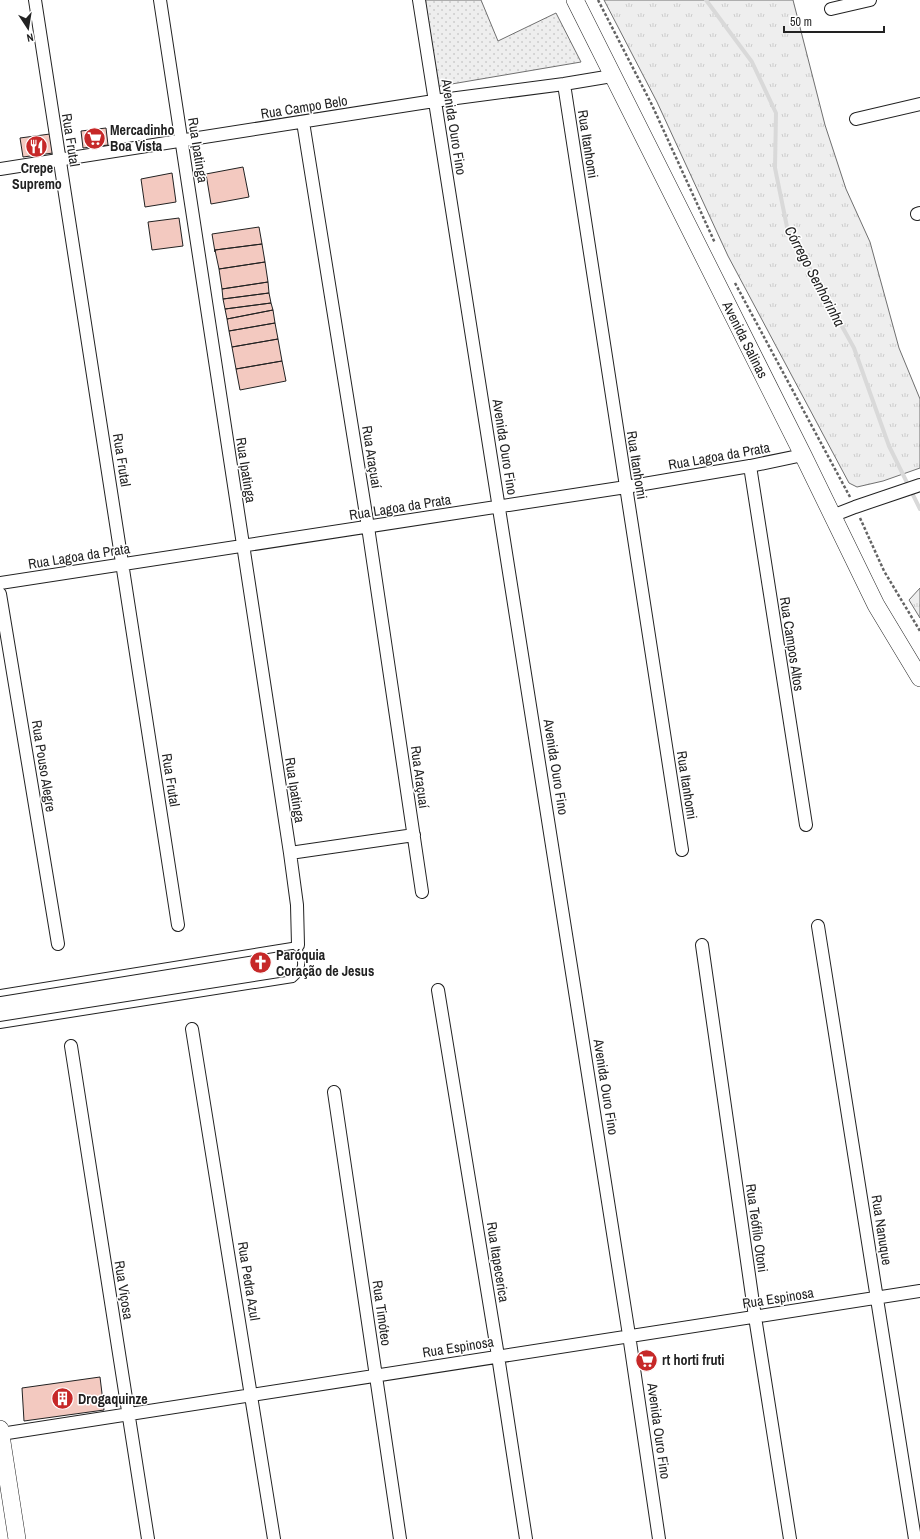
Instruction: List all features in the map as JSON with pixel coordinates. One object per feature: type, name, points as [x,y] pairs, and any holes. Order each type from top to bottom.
[{"type":"street","name":"Rua Frutal","points":[[35,0],[178,925]]},
{"type":"street","name":"Rua Ipatinga","points":[[160,0],[290,853],[297,905],[298,945]]},
{"type":"street","name":"Avenida Ouro Fino","points":[[419,0],[500,506],[629,1335],[659,1539]]},
{"type":"street","name":"Avenida Salinas","points":[[575,0],[803,455],[876,605],[920,678]]},
{"type":"street","points":[[831,10],[870,0]]},
{"type":"street","name":"Rua Campo Belo","points":[[0,170],[434,101],[564,84],[612,76]]},
{"type":"street","name":"Rua Itanhomi","points":[[564,84],[682,850]]},
{"type":"street","points":[[856,119],[920,104]]},
{"type":"street","name":"Rua Araçuaí","points":[[303,122],[368,527],[422,892]]},
{"type":"street","name":"Rua Lagoa da Prata","points":[[0,583],[626,487],[750,466],[803,455]]},
{"type":"street","name":"Rua Campos Altos","points":[[750,466],[806,825]]},
{"type":"street","points":[[832,516],[920,485]]},
{"type":"street","name":"Rua Pouso Alegre","points":[[0,594],[58,944]]},
{"type":"street","points":[[290,853],[414,835]]},
{"type":"street","name":"Rua Nanuque","points":[[818,926],[915,1539]]},
{"type":"street","name":"Rua Teófilo Otoni","points":[[702,945],[755,1317],[790,1539]]},
{"type":"street","name":"Rua Itapecerica","points":[[438,990],[498,1356],[526,1539]]},
{"type":"street","name":"Rua Pedra Azul","points":[[192,1029],[252,1394],[274,1539]]},
{"type":"street","name":"Rua Viçosa","points":[[71,1046],[148,1539]]},
{"type":"street","name":"Rua Timóteo","points":[[334,1092],[400,1539]]},
{"type":"street","name":"Rua Espinosa","points":[[0,1431],[128,1414],[920,1291]]},
{"type":"street","points":[[0,1431],[17,1539]]},
{"type":"lane","points":[[0,993],[298,945],[302,968],[299,974],[293,979],[0,1025]]},
{"type":"path","points":[[598,0],[652,104],[716,245]]},
{"type":"path","points":[[734,280],[855,507],[884,571],[920,631]]},
{"type":"green space","points":[[421,0],[481,0],[498,41],[556,13],[581,62],[434,87]]},
{"type":"green space","points":[[604,0],[793,0],[825,125],[846,189],[870,242],[899,348],[920,399],[920,468],[883,481],[857,487],[849,483],[728,256],[657,102]]},
{"type":"green space","points":[[920,588],[920,618],[909,600]]},
{"type":"building","name":"Mercadinho Boa Vista","points":[[106,128],[108,145],[83,148],[81,131]]},
{"type":"building","name":"Crepe Supremo","points":[[50,134],[53,153],[23,157],[20,138]]},
{"type":"building","points":[[243,167],[249,197],[211,204],[206,174]]},
{"type":"building","points":[[172,173],[176,202],[145,207],[141,179]]},
{"type":"building","points":[[179,218],[183,246],[152,250],[148,222]]},
{"type":"building","points":[[259,227],[262,244],[215,250],[215,252],[212,234]]},
{"type":"building","points":[[262,244],[265,262],[219,269],[215,250]]},
{"type":"building","points":[[265,262],[268,282],[222,289],[219,269]]},
{"type":"building","points":[[268,282],[269,293],[223,299],[222,289]]},
{"type":"building","points":[[269,293],[271,303],[225,309],[223,299]]},
{"type":"building","points":[[271,303],[273,310],[227,319],[225,309]]},
{"type":"building","points":[[273,310],[275,323],[229,331],[227,319]]},
{"type":"building","points":[[275,323],[278,339],[232,347],[229,331]]},
{"type":"building","points":[[278,339],[282,361],[236,369],[232,347]]},
{"type":"building","points":[[282,361],[286,381],[240,390],[236,369]]},
{"type":"building","name":"Drogaquinze","points":[[100,1377],[104,1410],[24,1421],[22,1388]]},
{"type":"waterway","name":"Córrego Senhorinha","points":[[706,0],[752,62],[776,113],[775,168],[787,227],[854,348],[889,446],[920,509]]},
{"type":"place","name":"Mercadinho Boa Vista","points":[[94,138]]},
{"type":"place","name":"Crepe Supremo","points":[[37,146]]},
{"type":"place","name":"Paróquia Coração de Jesus","points":[[261,963]]},
{"type":"place","name":"rt horti fruti","points":[[646,1360]]},
{"type":"place","name":"Drogaquinze","points":[[62,1399]]}]
